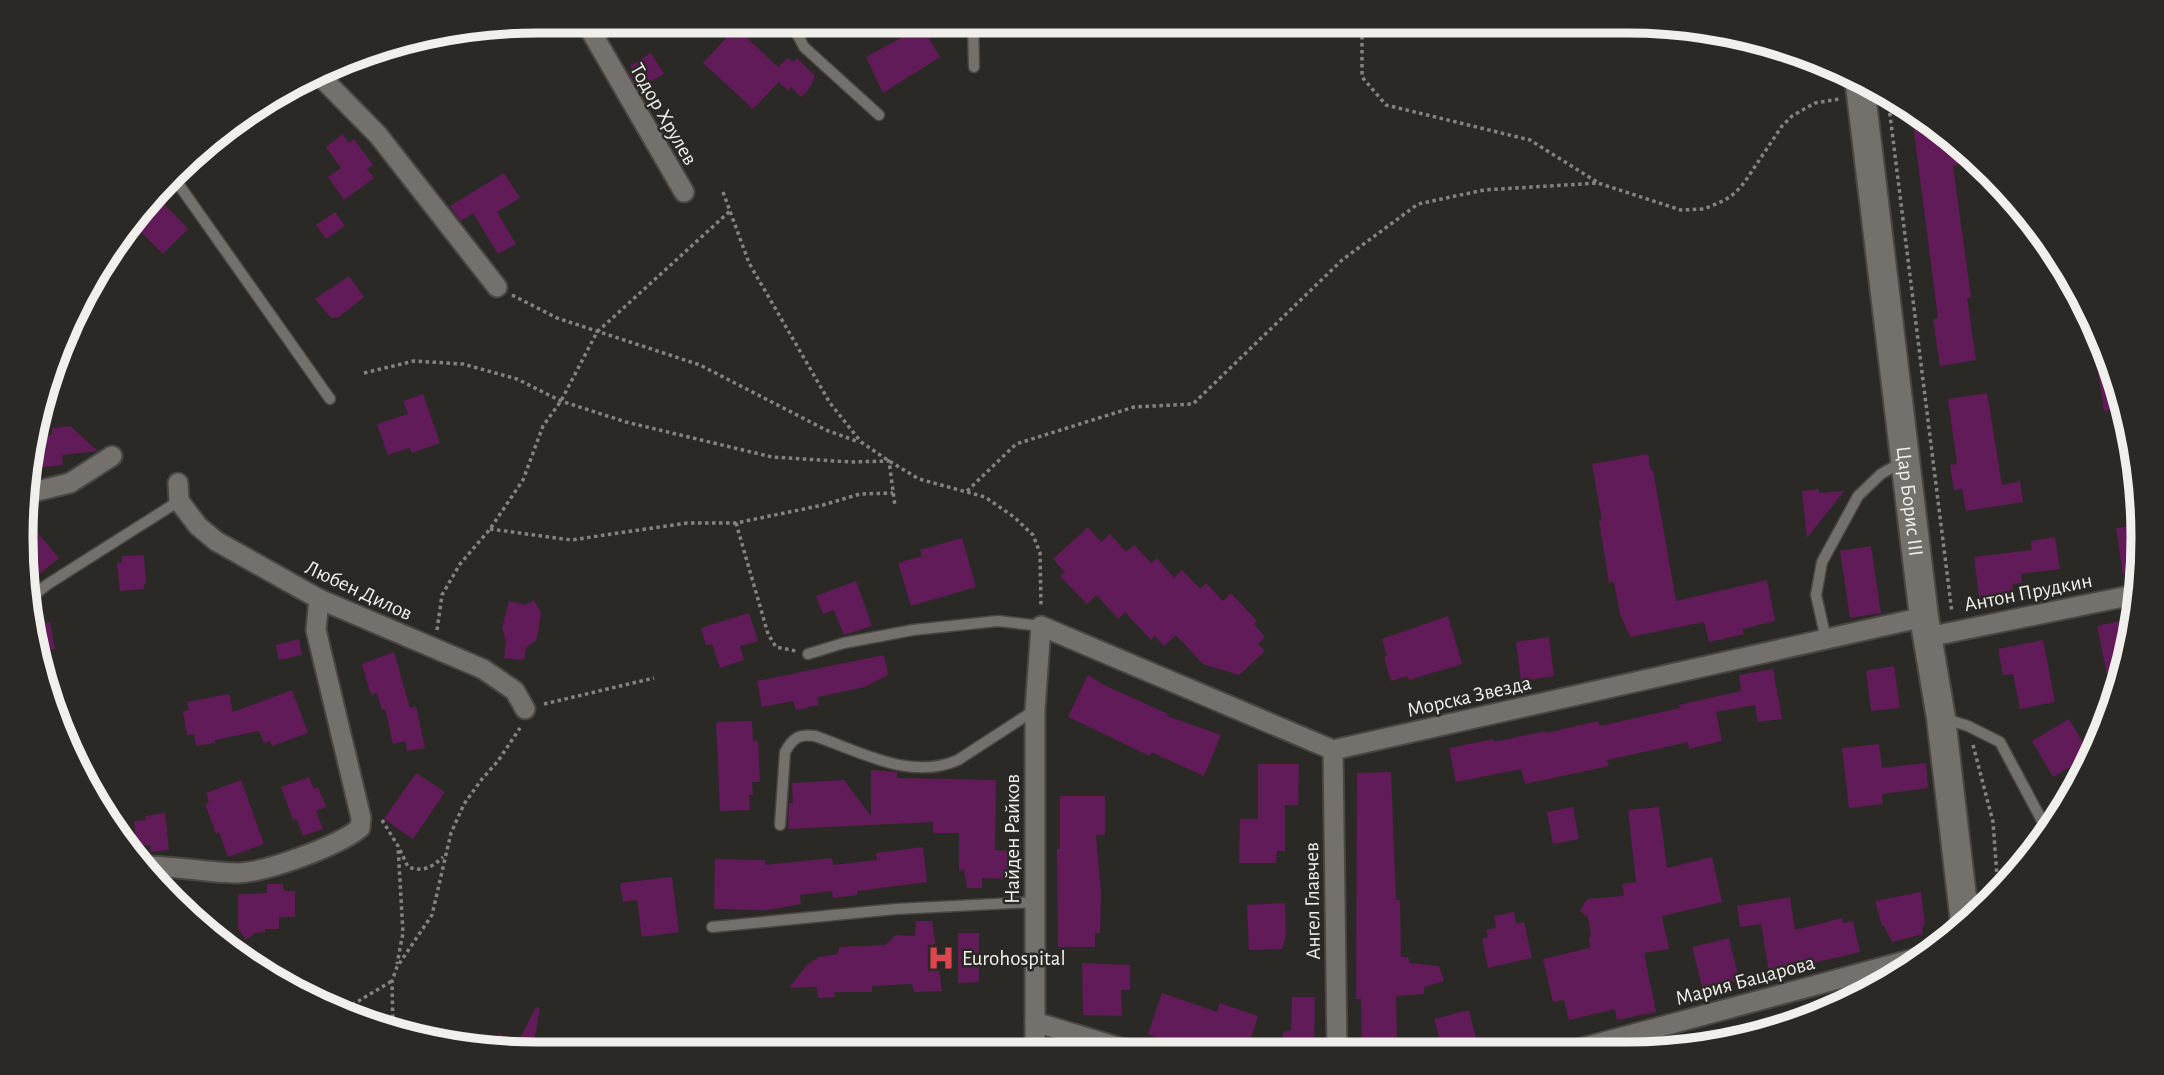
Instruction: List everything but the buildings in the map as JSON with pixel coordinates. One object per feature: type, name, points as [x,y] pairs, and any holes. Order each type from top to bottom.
[{"type":"street","name":"Тодор Хрулев","points":[[592,33],[684,192]]},
{"type":"street","points":[[325,81],[378,135],[497,287]]},
{"type":"street","name":"Цар Борис III","points":[[1871,96],[1905,460],[1935,628],[1941,718],[1964,912]]},
{"type":"street","points":[[36,491],[70,482],[112,456]]},
{"type":"street","name":"Любен Дилов","points":[[179,492],[198,526],[216,541],[318,599],[484,669],[515,691],[525,709]]},
{"type":"street","name":"Антон Прудкин","points":[[1935,628],[2127,596]]},
{"type":"street","points":[[155,867],[240,873],[297,859],[350,836],[360,828],[361,818],[316,630],[318,599]]},
{"type":"street","points":[[1041,626],[1333,750]]},
{"type":"street","name":"Найден Райков","points":[[1035,1042],[1035,710],[1041,626]]},
{"type":"street","name":"Морска Звезда","points":[[1333,750],[1826,639],[1935,628]]},
{"type":"street","name":"Ангел Главчев","points":[[1333,750],[1337,1042]]},
{"type":"street","name":"Мария Бацарова","points":[[1604,1042],[1897,963]]},
{"type":"street","points":[[1035,1022],[1101,1042]]},
{"type":"lane","points":[[797,33],[804,47],[879,115]]},
{"type":"lane","points":[[973,33],[974,67]]},
{"type":"lane","points":[[178,184],[330,399]]},
{"type":"lane","points":[[1826,639],[1816,595],[1822,562],[1858,496],[1881,474],[1905,460]]},
{"type":"lane","points":[[37,593],[179,492]]},
{"type":"lane","points":[[808,654],[844,643],[913,629],[998,621],[1041,626]]},
{"type":"lane","points":[[780,825],[785,752],[791,741],[802,734],[816,736],[908,768],[928,769],[958,760],[1035,710]]},
{"type":"lane","points":[[1941,718],[1968,726],[2000,742],[2043,822]]},
{"type":"lane","points":[[712,926],[896,909],[1035,902]]},
{"type":"path","points":[[1362,33],[1362,77],[1386,105],[1530,140],[1598,183],[1681,210],[1704,209],[1735,193],[1744,184],[1782,126],[1802,109],[1864,92]]},
{"type":"path","points":[[1871,96],[1935,628]]},
{"type":"path","points":[[967,491],[1016,444],[1134,407],[1193,404],[1342,260],[1418,204],[1484,190],[1598,183]]},
{"type":"path","points":[[723,192],[749,263],[830,404],[860,442]]},
{"type":"path","points":[[434,649],[442,595],[460,564],[490,529],[523,480],[543,426],[561,401],[597,332],[730,211]]},
{"type":"path","points":[[497,287],[557,318],[700,365],[826,429],[860,442],[919,478],[967,491],[995,503],[1033,535],[1040,553],[1041,626]]},
{"type":"path","points":[[364,373],[414,361],[463,364],[517,379],[561,401],[626,422],[772,457],[851,463],[889,461]]},
{"type":"path","points":[[889,461],[895,506]]},
{"type":"path","points":[[490,529],[571,540],[687,523],[736,523],[811,508],[860,494],[893,492]]},
{"type":"path","points":[[736,523],[768,634],[776,647],[808,654]]},
{"type":"path","points":[[397,967],[432,915],[444,856],[464,804],[515,738],[523,723],[525,709],[654,678]]},
{"type":"path","points":[[1968,726],[1993,822],[1997,879]]},
{"type":"path","points":[[380,814],[408,867],[419,871],[433,866],[444,856]]},
{"type":"path","points":[[393,1021],[392,981],[403,933],[398,846]]},
{"type":"path","points":[[351,1005],[392,981]]},
{"type":"place","name":"Eurohospital","points":[[941,958]]}]
